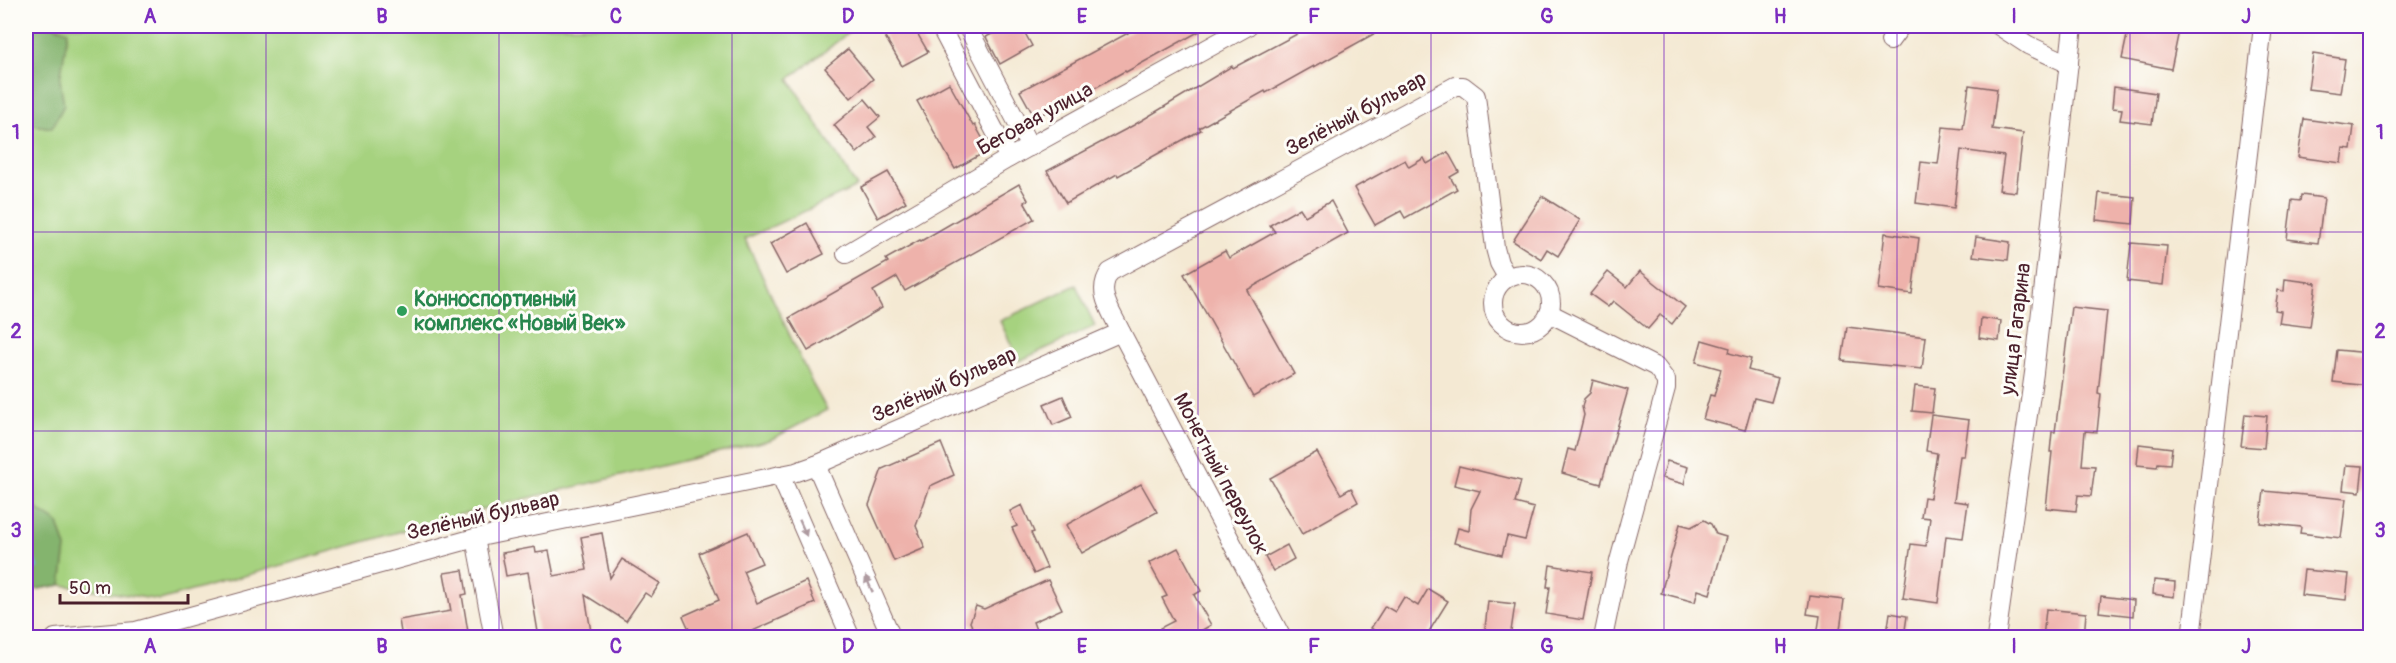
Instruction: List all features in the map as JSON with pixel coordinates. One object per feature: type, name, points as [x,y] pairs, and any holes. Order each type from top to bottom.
[{"type":"street","points":[[940,26],[1009,159]]},
{"type":"street","points":[[967,26],[1030,147]]},
{"type":"street","name":"Беговая улица","points":[[846,254],[1030,147],[1248,26]]},
{"type":"street","points":[[1890,41],[1901,26]]},
{"type":"street","points":[[1999,26],[2028,45],[2068,64]]},
{"type":"street","name":"улица Гагарина","points":[[1996,638],[2034,373],[2073,26]]},
{"type":"street","points":[[2191,638],[2264,26]]},
{"type":"street","name":"Зелёный бульвар","points":[[55,638],[136,634],[475,538],[780,475],[816,465],[1121,332],[1102,291],[1103,283],[1110,272],[1455,86],[1463,86],[1476,96],[1495,248],[1498,262],[1507,278]]},
{"type":"street","points":[[1518,274],[1530,274],[1548,289],[1551,301],[1550,313],[1543,323],[1527,332],[1520,333],[1508,329],[1499,321],[1493,310],[1493,298],[1497,286],[1507,278],[1518,274]]},
{"type":"street","points":[[1550,313],[1656,367],[1666,380],[1666,388],[1619,561],[1603,638]]},
{"type":"street","name":"Монетный переулок","points":[[1121,332],[1282,638]]},
{"type":"street","points":[[816,465],[892,638]]},
{"type":"street","points":[[780,475],[852,638]]},
{"type":"street","points":[[475,538],[494,638]]},
{"type":"green space","name":"Конноспортивный комплекс «Новый Век»","points":[[26,26],[857,26],[789,79],[857,187],[745,239],[812,383],[827,410],[770,440],[458,515],[160,600],[61,585],[26,591]]},
{"type":"green space","points":[[26,26],[53,26],[68,31],[60,80],[64,105],[52,128],[27,124],[26,121]]},
{"type":"green space","points":[[1076,285],[1095,326],[1019,361],[1000,321]]},
{"type":"green space","points":[[26,477],[31,484],[37,509],[58,523],[66,548],[61,585],[26,591]]},
{"type":"building","points":[[902,26],[913,26],[928,52],[902,66],[884,35]]},
{"type":"building","points":[[1007,26],[1021,26],[1032,46],[1000,64],[986,37]]},
{"type":"building","points":[[1141,26],[1209,26],[1126,72],[1035,118],[1020,91]]},
{"type":"building","points":[[1312,26],[1388,26],[1266,93],[1265,91],[1199,128],[1201,130],[1066,203],[1047,171],[1134,125],[1232,66],[1233,68]]},
{"type":"building","points":[[2129,26],[2180,26],[2171,69],[2122,59]]},
{"type":"building","points":[[848,49],[873,79],[851,98],[825,68]]},
{"type":"building","points":[[2313,54],[2345,59],[2340,93],[2308,89]]},
{"type":"building","points":[[949,83],[989,150],[955,169],[917,101]]},
{"type":"building","points":[[1969,85],[1997,89],[1992,129],[2023,133],[2016,192],[1999,190],[2004,156],[1961,150],[1954,208],[1916,203],[1921,162],[1938,164],[1943,127],[1963,129]]},
{"type":"building","points":[[2114,87],[2156,93],[2152,124],[2120,120],[2122,109],[2112,108]]},
{"type":"building","points":[[865,99],[880,117],[868,127],[876,137],[857,153],[834,125]]},
{"type":"building","points":[[2304,119],[2354,126],[2351,149],[2343,148],[2341,163],[2298,157]]},
{"type":"building","points":[[1448,152],[1459,172],[1450,177],[1457,189],[1405,218],[1401,211],[1375,225],[1354,188],[1405,160],[1409,167],[1424,158],[1427,164]]},
{"type":"building","points":[[888,172],[906,202],[878,218],[861,187]]},
{"type":"building","points":[[1019,184],[1028,200],[1024,202],[1034,219],[905,291],[897,277],[873,291],[882,308],[808,351],[789,318],[888,262],[886,259]]},
{"type":"building","points":[[2099,193],[2135,197],[2133,224],[2096,220]]},
{"type":"building","points":[[2301,195],[2324,198],[2318,243],[2287,239],[2292,200],[2300,201]]},
{"type":"building","points":[[1542,196],[1580,220],[1558,256],[1547,249],[1541,259],[1513,241]]},
{"type":"building","points":[[1331,201],[1348,233],[1247,290],[1294,374],[1253,397],[1184,274],[1225,251],[1229,258],[1275,232],[1270,225],[1300,208],[1305,216]]},
{"type":"building","points":[[807,223],[824,254],[786,274],[770,244]]},
{"type":"building","points":[[1885,233],[1919,238],[1912,294],[1878,289]]},
{"type":"building","points":[[1976,237],[2010,242],[2008,260],[1973,256]]},
{"type":"building","points":[[2131,243],[2167,246],[2163,285],[2127,281]]},
{"type":"building","points":[[1640,271],[1685,307],[1672,324],[1660,315],[1648,329],[1613,301],[1608,307],[1590,294],[1608,272],[1627,287]]},
{"type":"building","points":[[2285,279],[2316,283],[2310,327],[2279,323],[2281,311],[2275,310],[2278,290],[2284,291]]},
{"type":"building","points":[[2071,307],[2107,311],[2098,393],[2101,394],[2097,432],[2085,431],[2082,465],[2095,466],[2091,496],[2078,495],[2076,511],[2046,508],[2052,432],[2055,432]]},
{"type":"building","points":[[1981,318],[2001,321],[1999,341],[1979,338]]},
{"type":"building","points":[[1847,327],[1926,337],[1922,369],[1842,361]]},
{"type":"building","points":[[1702,340],[1730,348],[1729,353],[1751,359],[1748,370],[1778,378],[1771,402],[1754,398],[1745,430],[1703,419],[1710,395],[1714,396],[1721,369],[1696,362]]},
{"type":"building","points":[[2337,350],[2370,353],[2370,386],[2333,382]]},
{"type":"building","points":[[1593,380],[1628,390],[1601,484],[1562,473],[1568,449],[1575,451],[1584,415],[1582,407],[1584,399],[1590,393]]},
{"type":"building","points":[[1915,386],[1935,388],[1932,413],[1912,411]]},
{"type":"building","points":[[1063,396],[1072,417],[1053,425],[1044,404]]},
{"type":"building","points":[[2245,414],[2267,416],[2264,448],[2241,446]]},
{"type":"building","points":[[1931,415],[1969,420],[1964,456],[1960,456],[1954,501],[1968,503],[1963,538],[1946,536],[1938,603],[1903,598],[1911,544],[1926,546],[1930,518],[1921,517],[1924,497],[1930,498],[1937,453],[1926,451]]},
{"type":"building","points":[[941,443],[954,475],[930,486],[916,526],[925,548],[894,561],[869,505],[882,469]]},
{"type":"building","points":[[2139,444],[2172,448],[2170,464],[2158,463],[2157,467],[2137,465]]},
{"type":"building","points":[[1317,452],[1341,494],[1351,488],[1358,502],[1302,534],[1270,478]]},
{"type":"building","points":[[1667,461],[1688,467],[1684,484],[1662,478]]},
{"type":"building","points":[[2346,465],[2363,466],[2360,492],[2343,490]]},
{"type":"building","points":[[1459,466],[1521,481],[1515,503],[1534,508],[1525,540],[1507,536],[1502,555],[1454,543],[1458,528],[1469,531],[1471,509],[1480,491],[1454,485]]},
{"type":"building","points":[[1141,484],[1157,512],[1082,553],[1066,525]]},
{"type":"building","points":[[2264,491],[2346,499],[2341,538],[2300,533],[2301,527],[2260,523]]},
{"type":"building","points":[[1022,505],[1034,532],[1031,533],[1047,568],[1034,574],[1012,528],[1017,526],[1010,511]]},
{"type":"building","points":[[1704,520],[1711,524],[1716,534],[1726,537],[1710,594],[1698,590],[1695,602],[1661,593],[1680,524],[1691,527]]},
{"type":"building","points":[[748,532],[762,563],[743,571],[757,603],[806,581],[815,603],[737,638],[693,638],[683,616],[719,600],[699,553]]},
{"type":"building","points":[[602,533],[610,578],[622,559],[660,583],[651,597],[645,593],[626,621],[585,595],[592,638],[539,638],[528,572],[506,576],[502,553],[535,547],[536,553],[549,551],[554,576],[587,570],[581,537]]},
{"type":"building","points":[[1287,545],[1294,559],[1273,571],[1265,557]]},
{"type":"building","points":[[1178,548],[1201,591],[1194,595],[1211,625],[1189,638],[1165,638],[1160,628],[1174,621],[1162,598],[1167,596],[1149,563]]},
{"type":"building","points":[[1550,565],[1592,572],[1583,620],[1546,614]]},
{"type":"building","points":[[463,570],[467,594],[462,595],[469,638],[402,638],[399,620],[451,611],[444,573]]},
{"type":"building","points":[[2304,570],[2349,574],[2346,600],[2301,595]]},
{"type":"building","points":[[1048,580],[1062,609],[1033,622],[1039,638],[977,638],[970,622],[976,606],[984,609]]},
{"type":"building","points":[[2154,580],[2175,582],[2174,597],[2153,594]]},
{"type":"building","points":[[1428,589],[1448,601],[1425,638],[1386,638],[1371,628],[1385,606],[1395,612],[1404,597],[1418,606]]},
{"type":"building","points":[[1810,596],[1844,600],[1839,638],[1817,636],[1820,616],[1807,614]]},
{"type":"building","points":[[2101,596],[2134,600],[2133,616],[2099,612]]},
{"type":"building","points":[[1488,601],[1515,604],[1510,638],[1484,638]]},
{"type":"building","points":[[2046,609],[2086,613],[2084,638],[2043,638]]},
{"type":"building","points":[[1890,613],[1907,616],[1904,637],[1887,634]]},
{"type":"waterway","points":[[26,538],[35,567]]},
{"type":"place","name":"Конноспортивный комплекс «Новый Век»","points":[[402,311]]}]
